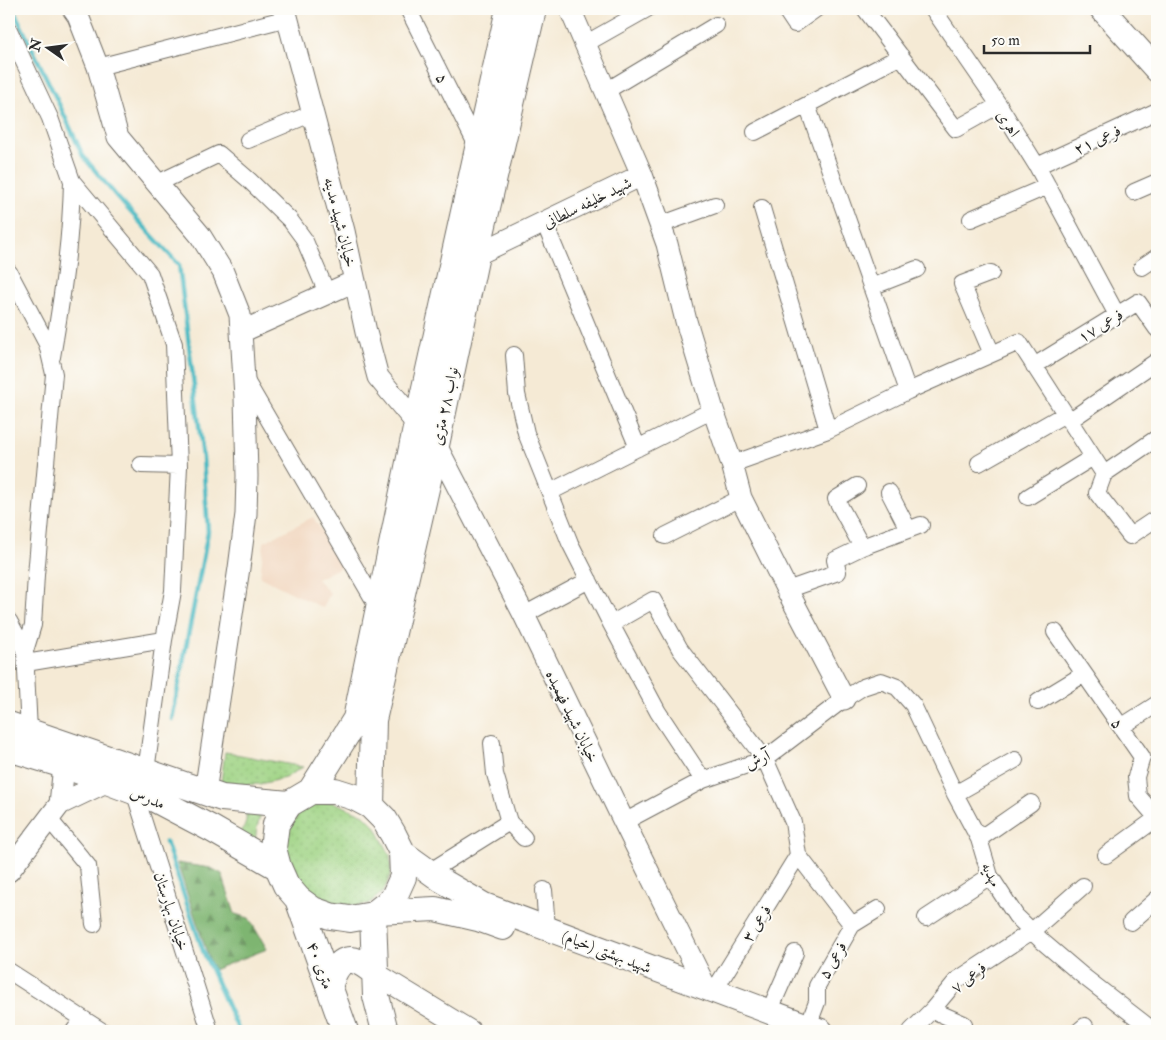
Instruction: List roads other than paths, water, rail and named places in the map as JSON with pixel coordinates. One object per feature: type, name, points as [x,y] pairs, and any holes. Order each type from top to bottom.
[{"type":"main road","name":"نواب ۲۸ متری","points":[[300,798],[341,744],[356,719],[417,424],[509,9]]},
{"type":"main road","name":"نواب ۲۸ متری","points":[[371,806],[374,720],[532,9]]},
{"type":"main road","points":[[1102,9],[1157,70]]},
{"type":"main road","name":"مدرس","points":[[19,728],[140,781],[156,799],[278,867]]},
{"type":"main road","points":[[341,744],[347,753],[358,757],[368,754],[373,750]]},
{"type":"main road","name":"مدرس","points":[[9,748],[108,781],[140,781],[214,795],[300,798]]},
{"type":"main road","points":[[335,791],[354,796],[371,806],[384,819],[402,852],[403,876],[393,900],[375,913],[350,919],[330,916],[313,910],[298,899],[286,884],[278,867],[273,848],[276,824],[300,798],[335,791]]},
{"type":"main road","points":[[212,829],[221,827],[228,821],[231,813],[229,804],[214,795]]},
{"type":"main road","name":"شهید بهشتی (خیام)","points":[[402,852],[441,880],[484,905],[769,1012],[805,1030]]},
{"type":"main road","name":"۴۰ متری","points":[[298,899],[345,1031]]},
{"type":"main road","name":"شهید بهشتی (خیام)","points":[[375,913],[435,909],[478,919],[805,1030]]},
{"type":"main road","points":[[375,913],[376,996],[385,1031]]},
{"type":"main road","points":[[329,986],[335,970],[343,962],[351,960],[363,963],[375,973]]},
{"type":"street","points":[[73,9],[78,16],[98,67],[118,137],[200,235],[223,272],[240,315],[247,476],[246,514],[214,795]]},
{"type":"street","name":"۵","points":[[408,9],[478,148]]},
{"type":"street","name":"شهید خلیفه سلطانی","points":[[476,255],[642,175],[570,9]]},
{"type":"street","points":[[585,44],[647,9]]},
{"type":"street","points":[[785,9],[795,24],[816,9]]},
{"type":"street","name":"اهری","points":[[865,9],[956,129],[999,105],[1037,166],[1117,315]]},
{"type":"street","points":[[933,9],[999,105]]},
{"type":"street","points":[[98,67],[286,13]]},
{"type":"street","name":"خیابان شهید مدینه","points":[[286,13],[344,231],[378,377],[417,424]]},
{"type":"street","points":[[606,91],[716,24]]},
{"type":"street","points":[[9,30],[50,118],[72,181],[150,274],[174,344],[179,466],[173,590],[140,781]]},
{"type":"street","points":[[755,132],[901,56]]},
{"type":"street","points":[[807,105],[908,391]]},
{"type":"street","name":"فرعی ۲۱","points":[[1037,166],[1157,111]]},
{"type":"street","points":[[248,140],[313,113]]},
{"type":"street","points":[[158,183],[219,154],[256,186],[290,220],[304,239],[327,293]]},
{"type":"street","points":[[642,175],[667,244],[686,321],[741,498],[844,699]]},
{"type":"street","points":[[52,362],[63,292],[71,214],[72,181]]},
{"type":"street","points":[[1134,192],[1157,182]]},
{"type":"street","points":[[971,219],[1048,186]]},
{"type":"street","points":[[660,226],[715,205]]},
{"type":"street","points":[[762,208],[828,430]]},
{"type":"street","points":[[544,222],[638,448]]},
{"type":"street","points":[[1142,267],[1157,257]]},
{"type":"street","points":[[871,287],[917,269]]},
{"type":"street","points":[[9,272],[47,344],[54,374],[33,625],[26,657],[19,728]]},
{"type":"street","points":[[991,273],[962,284],[992,354]]},
{"type":"street","points":[[241,332],[355,281]]},
{"type":"street","name":"فرعی ۱۷","points":[[1034,366],[1138,302],[1157,329]]},
{"type":"street","points":[[732,464],[828,430],[908,391],[1018,342],[1104,474]]},
{"type":"street","points":[[514,355],[516,394],[526,433],[570,543],[658,712],[703,780]]},
{"type":"street","points":[[979,464],[1067,417],[1157,360]]},
{"type":"street","points":[[244,378],[379,609]]},
{"type":"street","points":[[550,492],[713,410]]},
{"type":"street","points":[[1157,438],[1104,474],[1097,493],[1130,536],[1157,518]]},
{"type":"street","name":"خیابان شهید فهمیده","points":[[436,446],[524,615],[684,944],[710,990]]},
{"type":"street","points":[[1028,497],[1093,457]]},
{"type":"street","points":[[141,465],[179,466]]},
{"type":"street","points":[[858,486],[836,499],[862,547]]},
{"type":"street","points":[[787,590],[838,572],[835,560],[862,547],[914,527],[889,492]]},
{"type":"street","points":[[665,536],[741,498]]},
{"type":"street","points":[[524,615],[589,580]]},
{"type":"street","points":[[611,624],[653,600],[680,649],[765,759],[793,822],[798,855],[852,925]]},
{"type":"street","points":[[9,621],[26,657]]},
{"type":"street","name":"۵","points":[[1055,632],[1142,757],[1136,777],[1138,796],[1157,818]]},
{"type":"street","points":[[26,657],[164,640]]},
{"type":"street","points":[[1038,702],[1084,674]]},
{"type":"street","name":"آرش","points":[[624,822],[703,780],[765,759],[844,699],[863,687],[881,681]]},
{"type":"street","name":"مهدیه","points":[[881,681],[896,687],[913,705],[955,794],[979,839],[990,876],[1016,916],[1083,976],[1154,1031]]},
{"type":"street","points":[[1121,727],[1157,704]]},
{"type":"street","points":[[492,743],[495,774],[509,822],[524,838]]},
{"type":"street","points":[[955,794],[1015,760]]},
{"type":"street","points":[[64,765],[55,812],[88,866],[94,924]]},
{"type":"street","points":[[9,871],[55,812],[108,781]]},
{"type":"street","name":"خیابان بهارستان","points":[[140,781],[210,1031]]},
{"type":"street","points":[[979,839],[1031,803]]},
{"type":"street","points":[[1106,855],[1157,818]]},
{"type":"street","points":[[429,872],[509,822]]},
{"type":"street","name":"فرعی ۳","points":[[710,990],[798,855]]},
{"type":"street","points":[[926,918],[990,876]]},
{"type":"street","name":"فرعی ۷","points":[[911,1031],[958,980],[1032,931],[1083,886]]},
{"type":"street","points":[[544,890],[547,928]]},
{"type":"street","points":[[1131,922],[1157,899]]},
{"type":"street","name":"فرعی ۵","points":[[805,1030],[817,1002],[817,986],[852,925],[878,909]]},
{"type":"street","points":[[668,974],[679,966],[685,951],[684,944]]},
{"type":"street","points":[[769,1012],[795,953]]},
{"type":"street","points":[[375,973],[470,1031]]},
{"type":"street","points":[[10,975],[78,1025],[102,1031]]},
{"type":"street","points":[[932,1010],[964,1024]]},
{"type":"waterway","points":[[13,9],[83,156],[117,197],[179,265],[203,458],[208,532],[172,719]]},
{"type":"waterway","points":[[166,842],[203,951],[239,1031]]}]
